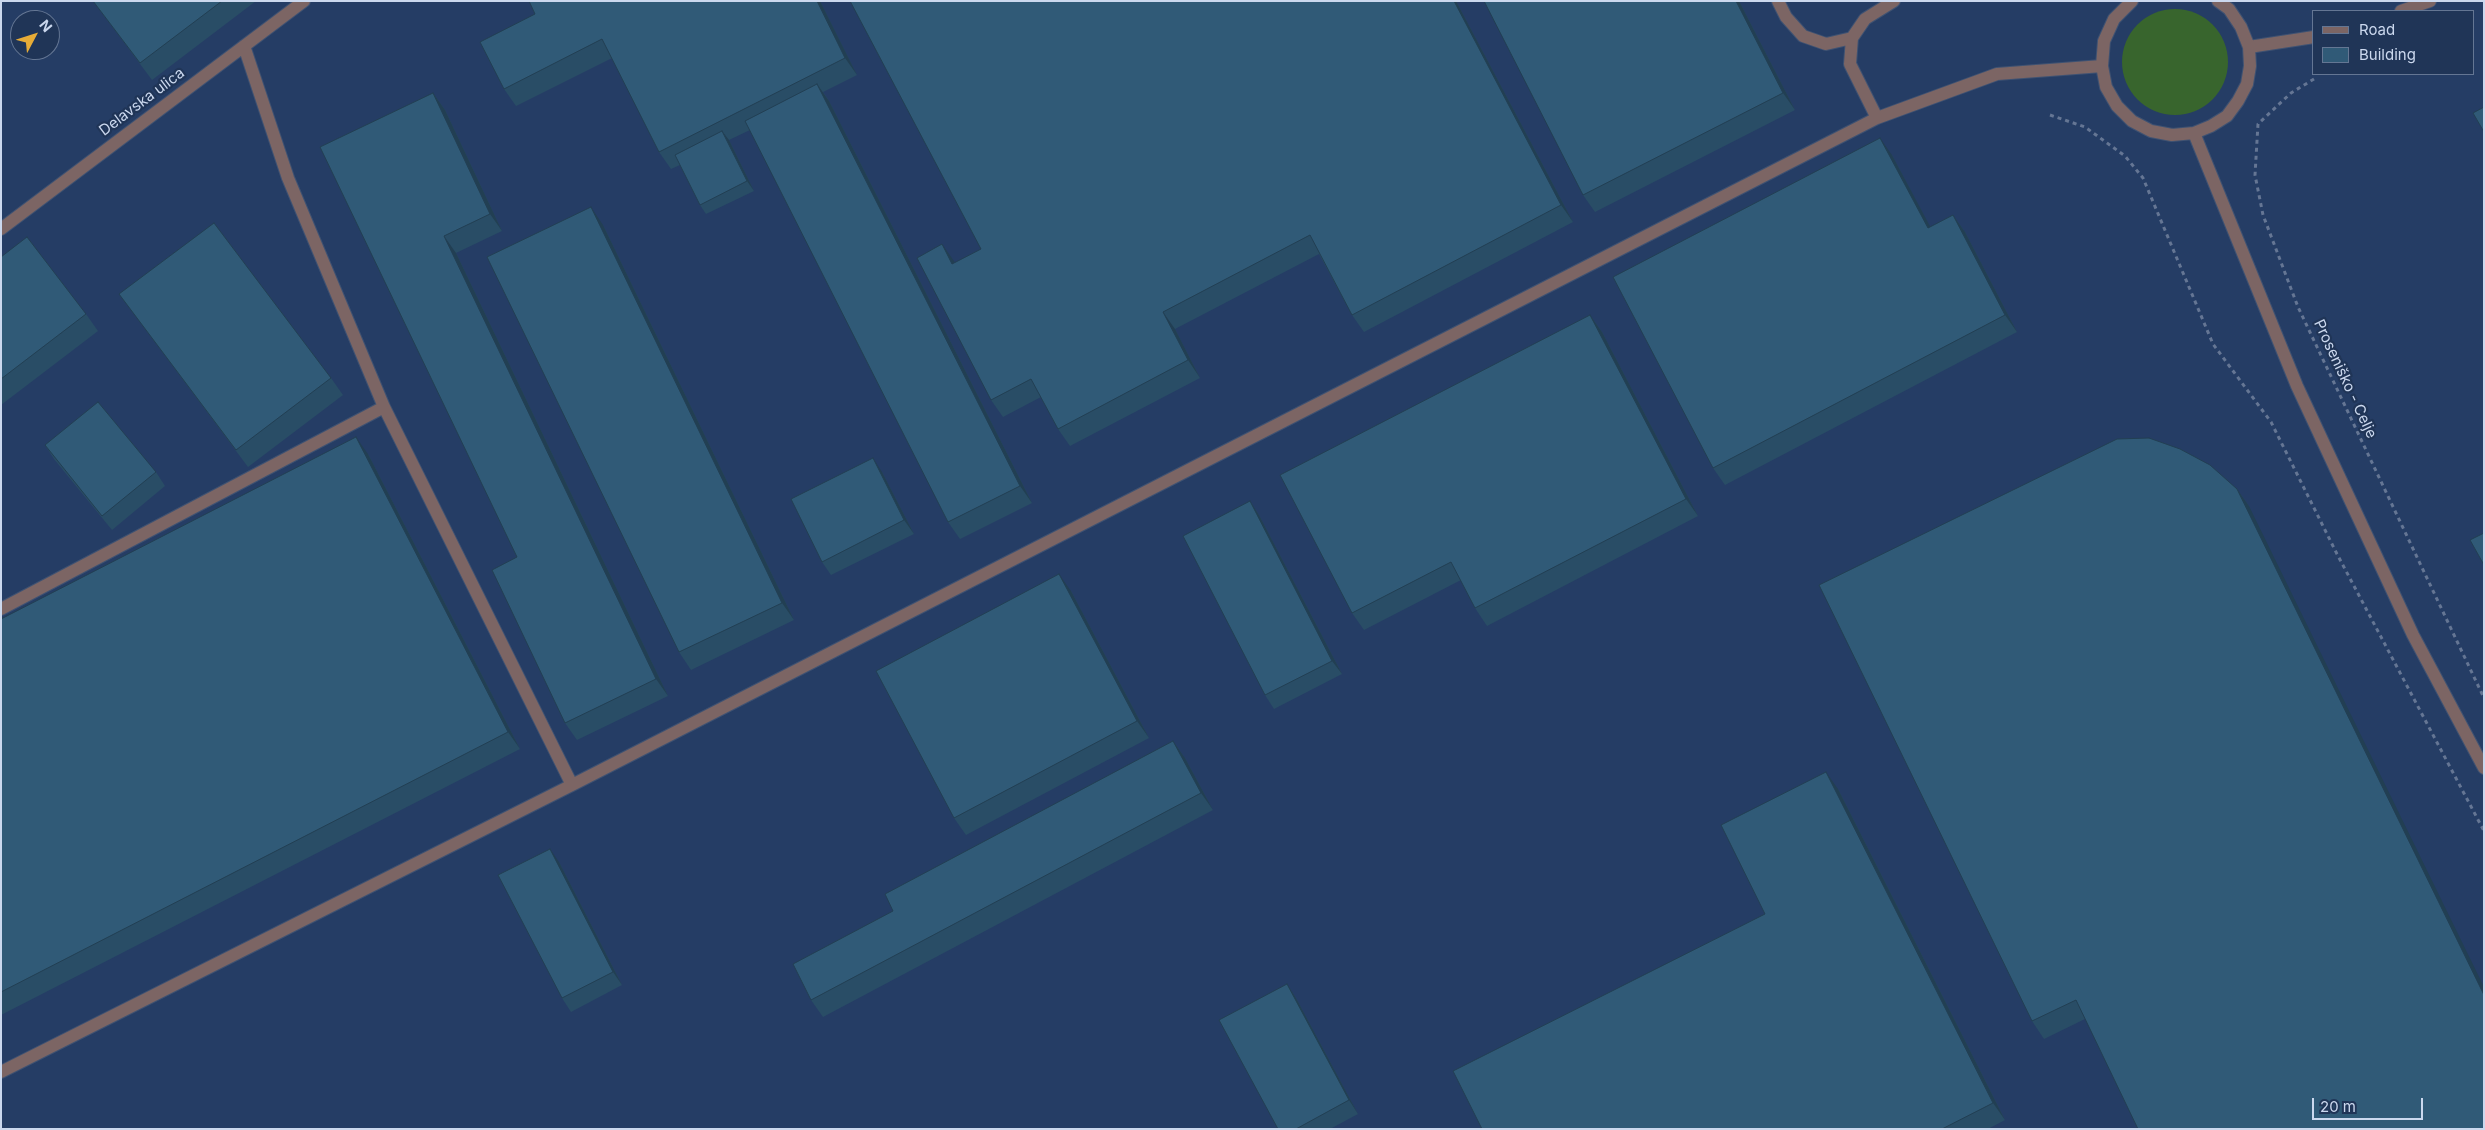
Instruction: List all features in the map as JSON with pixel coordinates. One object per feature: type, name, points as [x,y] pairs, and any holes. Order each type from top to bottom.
[{"type":"street","name":"Delavska ulica","points":[[1,229],[304,1]]},
{"type":"street","points":[[1778,1],[1786,17],[1803,36],[1826,44],[1852,38]]},
{"type":"street","points":[[1877,118],[1850,64],[1852,38],[1865,19],[1894,1]]},
{"type":"street","points":[[2132,1],[2114,19],[2104,41],[2102,66],[2106,87],[2117,106],[2132,121],[2151,131],[2165,134],[2194,133],[2212,126],[2227,116],[2247,84],[2250,66],[2249,47],[2241,27],[2229,9],[2218,1]]},
{"type":"street","points":[[2404,10],[2430,1]]},
{"type":"street","points":[[2249,47],[2312,37]]},
{"type":"street","points":[[244,46],[288,178],[384,407],[572,785]]},
{"type":"street","points":[[1,1072],[572,785],[1877,118],[1996,74],[2102,66]]},
{"type":"street","points":[[2194,133],[2297,386],[2413,635],[2484,768]]},
{"type":"street","points":[[1,609],[384,407]]},
{"type":"path","name":"Proseniško - Celje","points":[[2314,78],[2291,93],[2258,124],[2255,175],[2263,215],[2298,307],[2484,698]]},
{"type":"path","points":[[2050,116],[2085,127],[2126,156],[2143,178],[2213,344],[2271,422],[2337,554],[2484,831]]},
{"type":"shaded area","points":[[1,1],[2484,1],[2484,1129],[1,1129]]},
{"type":"green space","points":[[2175,9],[2195,13],[2212,25],[2224,42],[2228,62],[2224,82],[2212,99],[2195,111],[2175,115],[2155,111],[2138,99],[2126,82],[2122,62],[2126,42],[2138,25],[2155,13]]},
{"type":"building","points":[[93,1],[222,1],[140,63]]},
{"type":"building","points":[[529,1],[817,1],[845,58],[659,152],[602,39],[504,89],[480,42],[535,14]]},
{"type":"building","points":[[850,1],[1454,1],[1561,205],[1352,315],[1310,235],[1163,312],[1188,360],[1058,429],[1031,379],[991,400],[917,258],[942,244],[952,264],[981,249]]},
{"type":"building","points":[[1484,1],[1736,1],[1783,93],[1583,195]]},
{"type":"building","points":[[817,84],[1020,486],[948,522],[745,121]]},
{"type":"building","points":[[433,93],[490,214],[444,236],[656,679],[565,723],[492,570],[517,557],[320,147]]},
{"type":"building","points":[[2484,107],[2484,132],[2473,113]]},
{"type":"building","points":[[722,131],[747,181],[700,205],[675,155]]},
{"type":"building","points":[[1880,138],[1928,228],[1953,215],[2005,315],[1713,468],[1613,277]]},
{"type":"building","points":[[591,207],[782,603],[679,652],[487,257]]},
{"type":"building","points":[[214,223],[331,378],[236,450],[119,294]]},
{"type":"building","points":[[27,237],[86,314],[1,379],[1,257]]},
{"type":"building","points":[[1590,315],[1686,499],[1475,608],[1451,562],[1352,613],[1280,475]]},
{"type":"building","points":[[98,402],[156,472],[102,516],[45,445]]},
{"type":"building","points":[[356,437],[508,732],[1,992],[1,619]]},
{"type":"building","points":[[2149,438],[2180,449],[2210,465],[2237,489],[2484,995],[2484,1129],[2138,1129],[2076,1000],[2032,1021],[1819,585],[2117,439]]},
{"type":"building","points":[[873,458],[904,520],[822,562],[791,499]]},
{"type":"building","points":[[1250,501],[1332,661],[1265,695],[1183,536]]},
{"type":"building","points":[[2484,533],[2484,565],[2470,540]]},
{"type":"building","points":[[1059,574],[1137,721],[954,818],[876,671]]},
{"type":"building","points":[[1173,741],[1201,793],[811,1000],[793,964],[893,911],[885,894]]},
{"type":"building","points":[[1826,772],[1993,1103],[1942,1129],[1482,1129],[1453,1071],[1765,914],[1721,825]]},
{"type":"building","points":[[550,849],[613,972],[562,998],[498,875]]},
{"type":"building","points":[[1287,984],[1349,1100],[1296,1129],[1278,1129],[1219,1020]]}]
